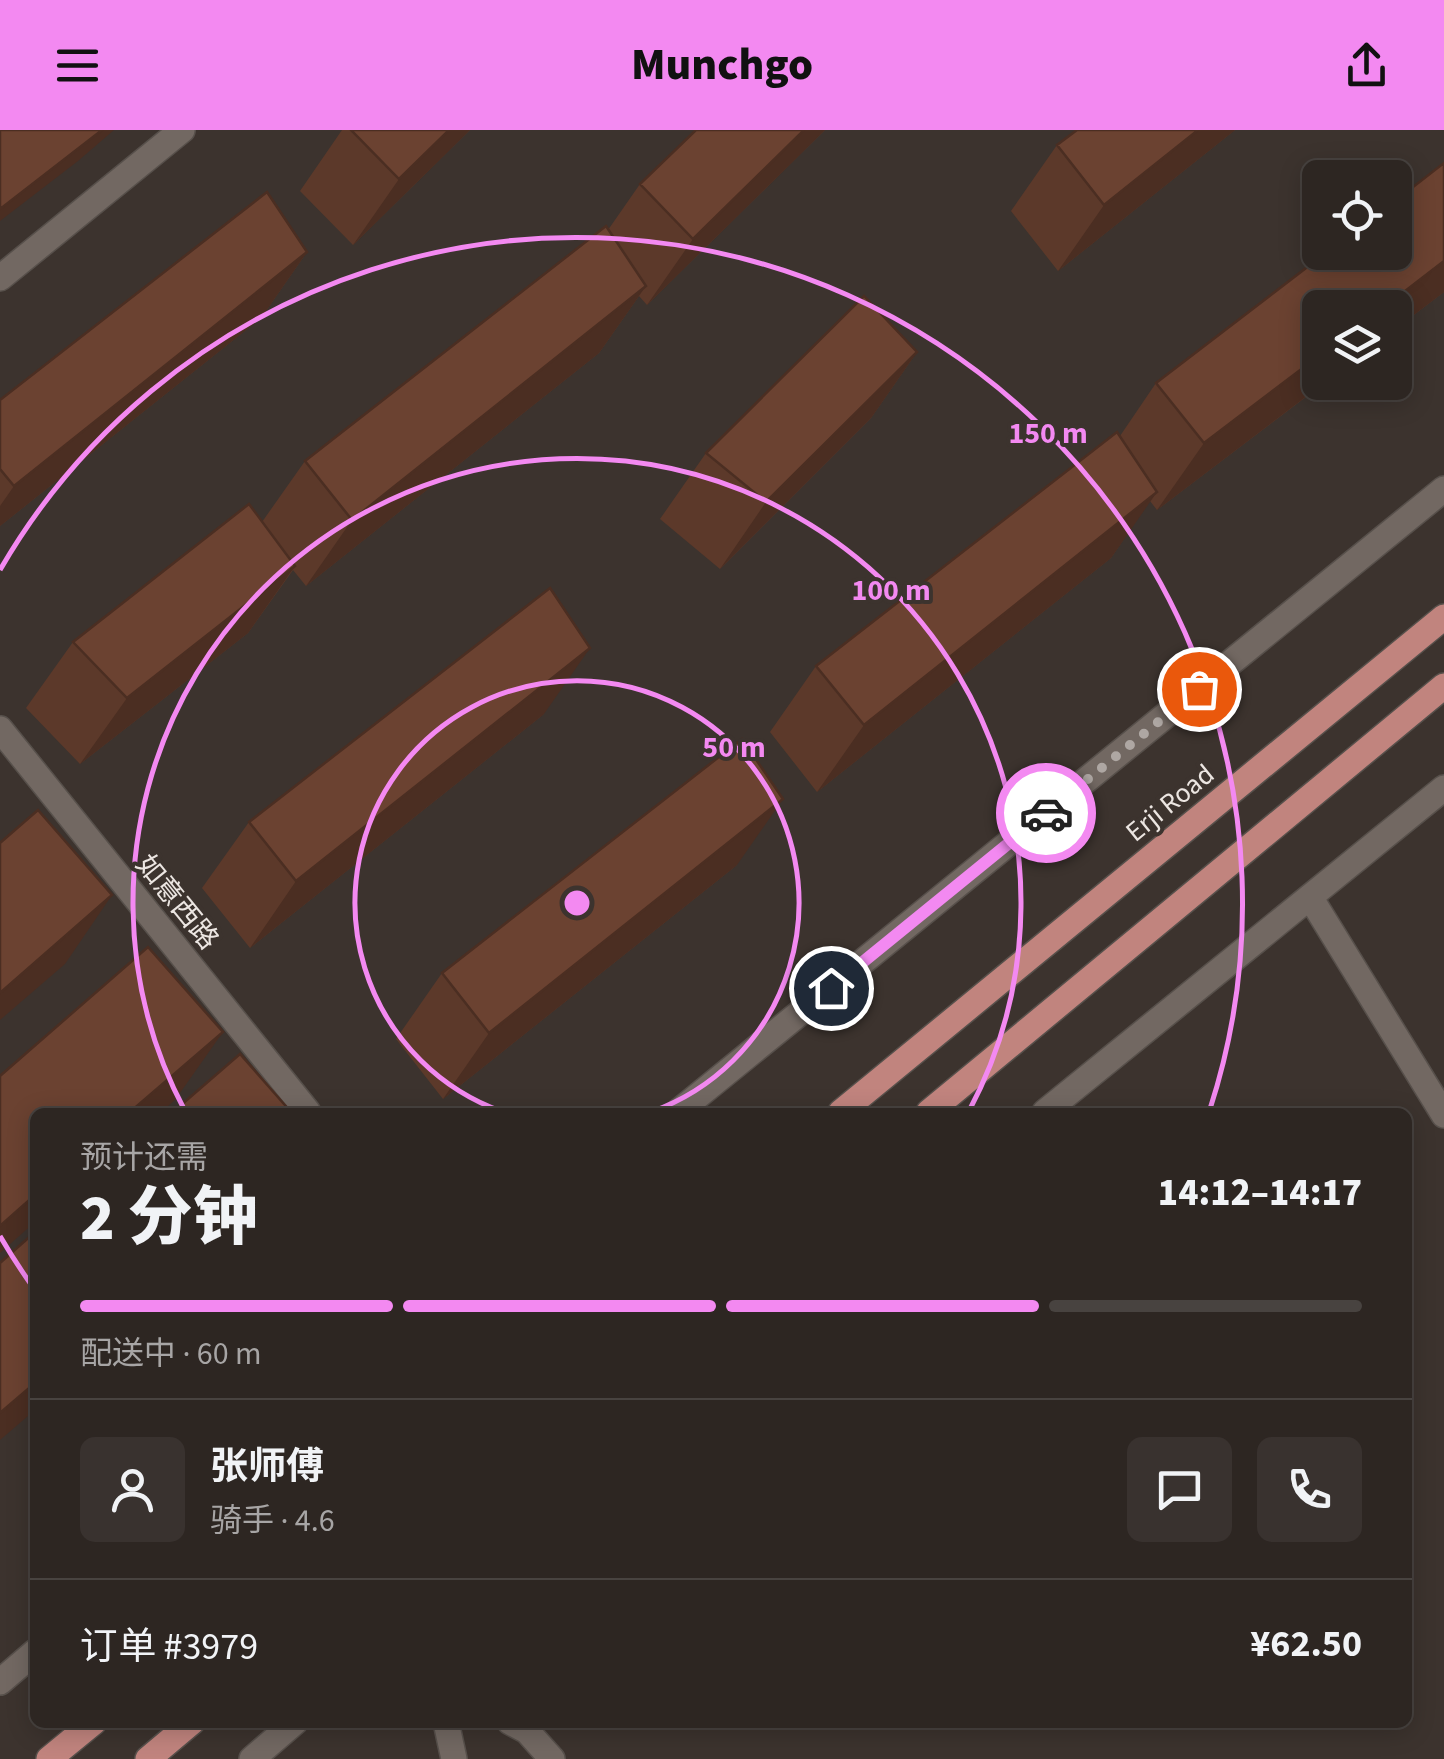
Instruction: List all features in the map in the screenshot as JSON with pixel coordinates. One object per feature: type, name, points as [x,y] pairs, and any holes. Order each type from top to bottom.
[{"type":"main road","name":"Erji Road","points":[[846,1108],[1444,616]]},
{"type":"main road","points":[[934,1108],[1444,686]]},
{"type":"main road","points":[[49,1759],[87,1728]]},
{"type":"main road","points":[[148,1759],[185,1728]]},
{"type":"street","points":[[0,278],[182,130]]},
{"type":"street","points":[[683,1108],[1444,490]]},
{"type":"street","name":"如意西路","points":[[0,729],[305,1108]]},
{"type":"street","points":[[1050,1108],[1444,788]]},
{"type":"street","points":[[1310,898],[1444,1115]]},
{"type":"street","points":[[0,1682],[30,1656]]},
{"type":"street","points":[[252,1759],[289,1728]]},
{"type":"street","points":[[447,1728],[454,1759]]},
{"type":"street","points":[[521,1728],[552,1759]]},
{"type":"building","points":[[0,130],[102,130],[0,209]]},
{"type":"building","points":[[351,130],[449,130],[399,179]]},
{"type":"building","points":[[696,130],[804,130],[693,239],[640,184]]},
{"type":"building","points":[[1077,130],[1198,130],[1104,205],[1057,145]]},
{"type":"building","points":[[1444,163],[1444,261],[1406,290],[1302,290],[1302,369],[1204,443],[1156,383],[1304,270],[1412,270],[1412,188]]},
{"type":"building","points":[[267,192],[307,252],[14,486],[0,469],[0,400]]},
{"type":"building","points":[[606,226],[646,286],[352,520],[305,461]]},
{"type":"building","points":[[864,296],[917,352],[766,502],[706,453]]},
{"type":"building","points":[[1117,432],[1157,492],[864,725],[816,666]]},
{"type":"building","points":[[249,504],[295,566],[127,698],[73,642]]},
{"type":"building","points":[[550,588],[590,648],[296,881],[249,822]]},
{"type":"building","points":[[742,739],[783,799],[489,1033],[442,973]]},
{"type":"building","points":[[38,810],[112,895],[0,993],[0,843]]},
{"type":"building","points":[[148,947],[223,1032],[135,1108],[30,1108],[30,1199],[0,1226],[0,1076]]},
{"type":"building","points":[[240,1054],[287,1108],[178,1108]]},
{"type":"building","points":[[30,1236],[30,1387],[0,1413],[0,1263]]},
{"type":"way so far","points":[[1046,813],[1199,689]]},
{"type":"route","points":[[831,988],[1046,813]]}]
